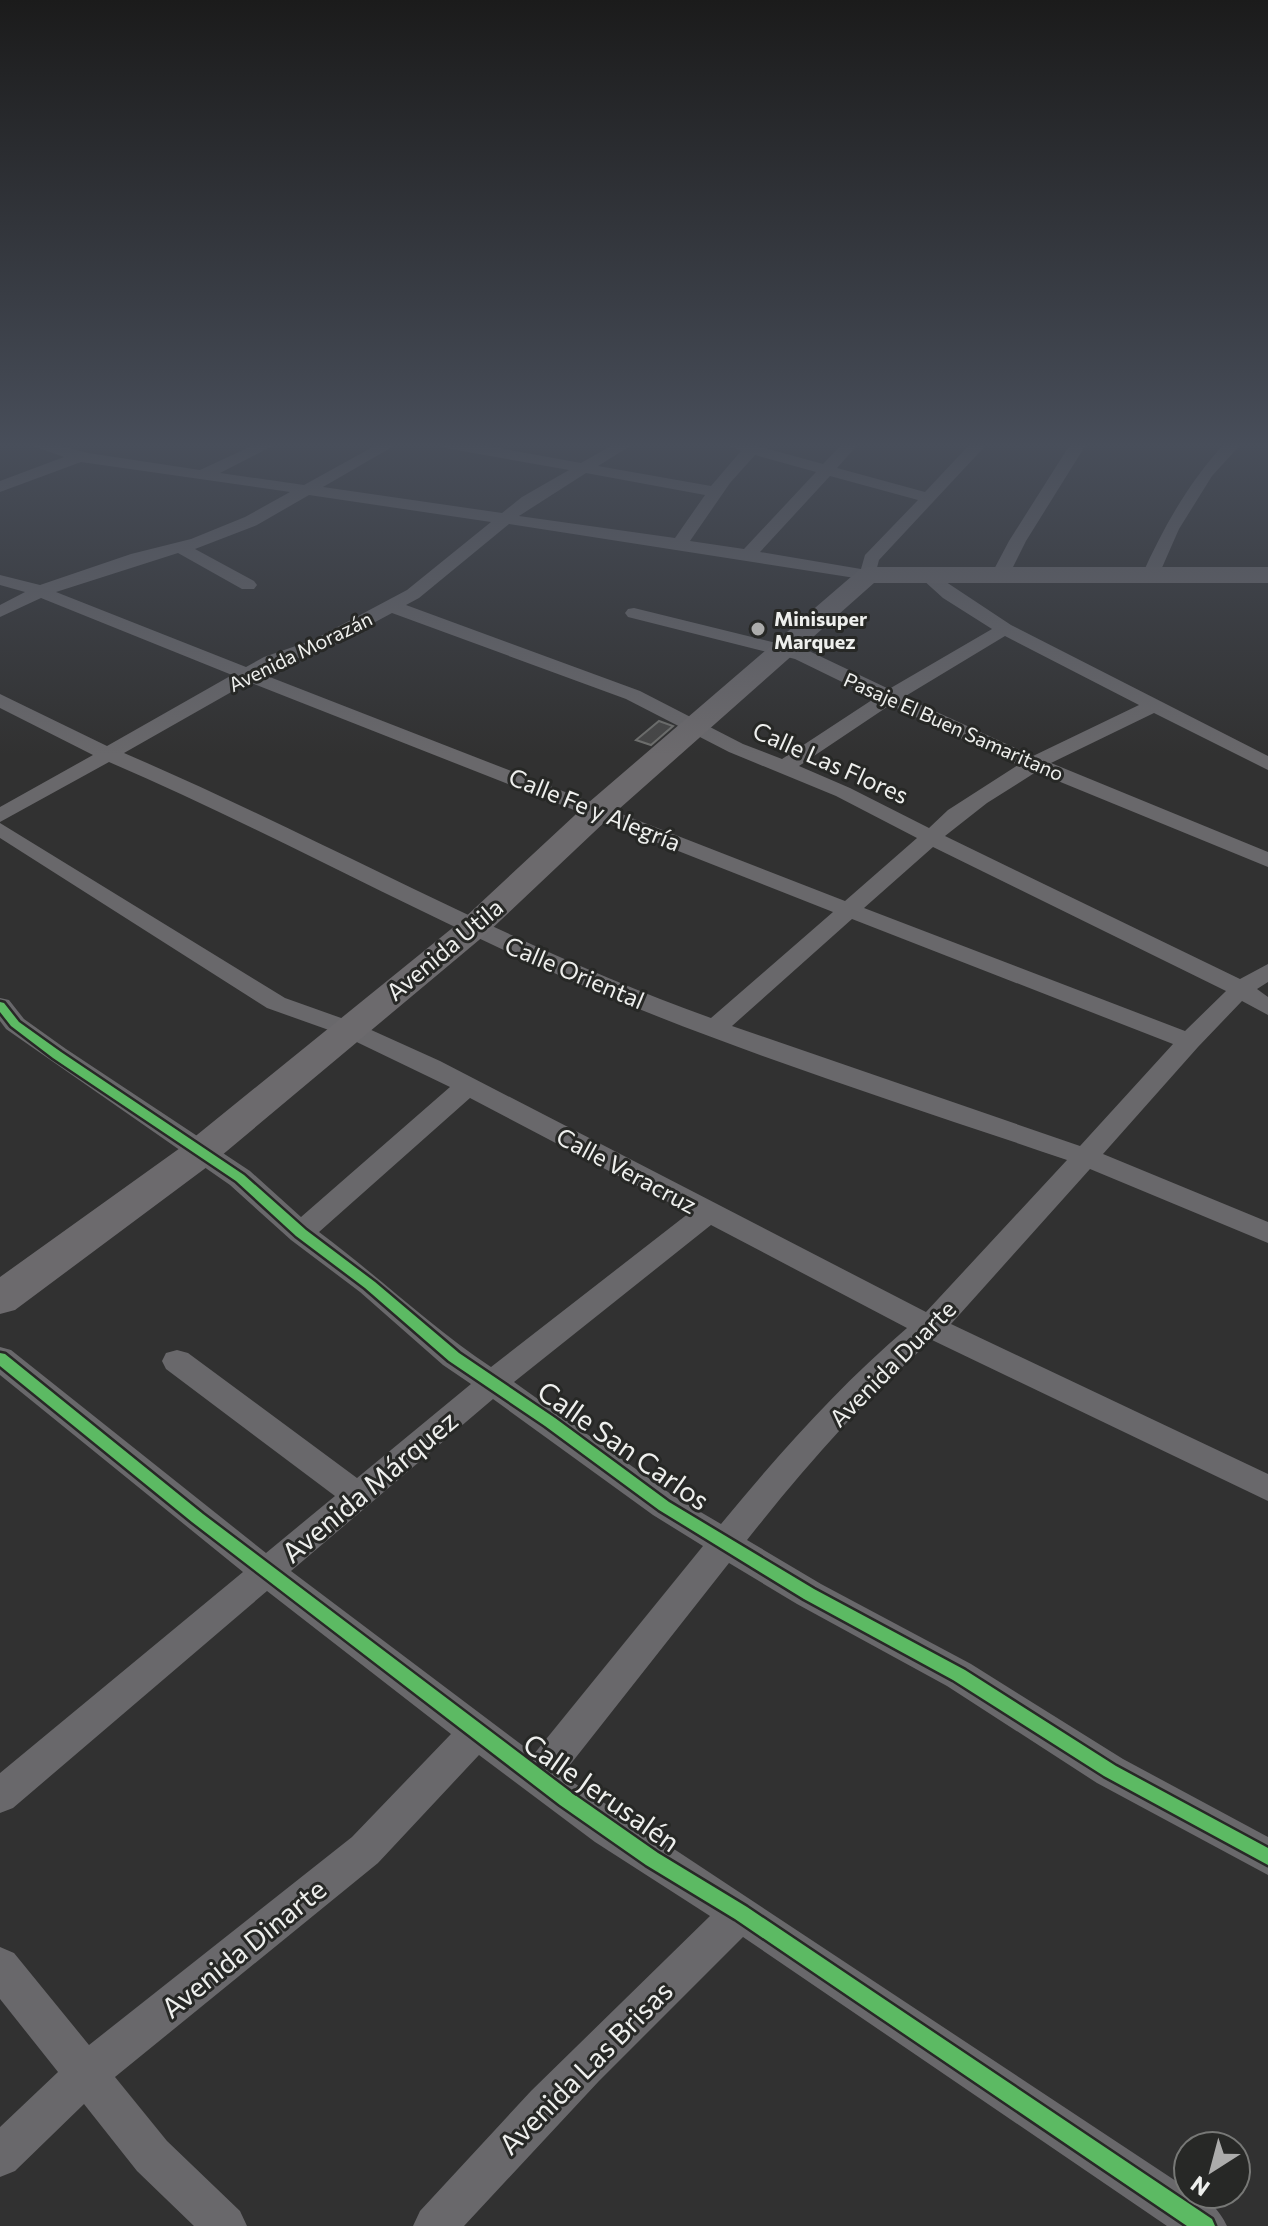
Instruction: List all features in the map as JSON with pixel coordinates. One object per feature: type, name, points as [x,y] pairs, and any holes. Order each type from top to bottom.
[{"type":"street","points":[[0,612],[41,591],[137,558],[180,547],[248,585]]},
{"type":"street","name":"Avenida Morazán","points":[[0,816],[271,661],[320,644],[413,594],[470,547]]},
{"type":"street","points":[[697,547],[868,575],[1268,575]]},
{"type":"street","points":[[748,555],[755,547]]},
{"type":"street","points":[[868,575],[871,559],[883,547]]},
{"type":"street","points":[[1000,575],[1012,547]]},
{"type":"street","points":[[1151,575],[1163,547]]},
{"type":"street","name":"Avenida Utila","points":[[0,1299],[201,1152],[473,928],[779,649],[868,575]]},
{"type":"street","points":[[928,575],[949,594],[1005,629],[1268,764]]},
{"type":"street","name":"Calle Fe y Alegría","points":[[0,580],[41,591],[599,810],[846,911],[1189,1041]]},
{"type":"street","name":"Calle Las Flores","points":[[391,606],[633,695],[736,748],[786,766],[931,836],[1241,989],[1268,1008]]},
{"type":"street","name":"Pasaje El Buen Samaritano","points":[[634,613],[802,655],[887,698],[1035,765],[1268,860]]},
{"type":"street","points":[[786,766],[887,698],[1005,629]]},
{"type":"street","name":"Calle Oriental","points":[[0,700],[106,754],[225,804],[473,928],[638,1000],[1083,1156],[1268,1233]]},
{"type":"street","points":[[714,1029],[931,836],[998,785],[1068,744],[1154,706]]},
{"type":"street","name":"Calle Veracruz","points":[[0,829],[276,1003],[349,1029],[467,1086],[928,1326],[1268,1488]]},
{"type":"street","name":"Avenida Duarte","points":[[538,1777],[769,1489],[886,1363],[950,1308],[1189,1041],[1241,989],[1268,971]]},
{"type":"street","name":"Calle San Carlos","points":[[0,1005],[15,1024],[57,1055],[240,1178],[301,1233],[370,1285],[454,1357],[664,1506],[809,1594],[959,1675],[1110,1771],[1268,1857]]},
{"type":"street","points":[[301,1233],[467,1086]]},
{"type":"street","name":"Avenida Márquez","points":[[0,1796],[492,1383],[707,1213]]},
{"type":"street","name":"Calle Jerusalén","points":[[0,1358],[127,1463],[538,1777],[692,1885],[741,1913],[1205,2226]]},
{"type":"street","points":[[177,1361],[358,1496]]},
{"type":"street","name":"Avenida Dinarte","points":[[0,2156],[86,2074],[365,1850],[477,1732]]},
{"type":"street","name":"Avenida Las Brisas","points":[[435,2226],[486,2166],[636,2012],[741,1913]]},
{"type":"street","points":[[0,1967],[152,2156],[225,2226]]},
{"type":"building","points":[[659,721],[673,726],[651,745],[636,740]]},
{"type":"cycle path","points":[[0,1005],[15,1024],[57,1055],[240,1178],[301,1233],[370,1285],[454,1357],[550,1422],[664,1506],[809,1594],[959,1675],[1110,1771],[1268,1857]]},
{"type":"cycle path","points":[[0,1358],[197,1518],[566,1799],[652,1859],[741,1913],[1205,2226]]},
{"type":"place","name":"Minisuper Marquez","points":[[758,629]]}]
